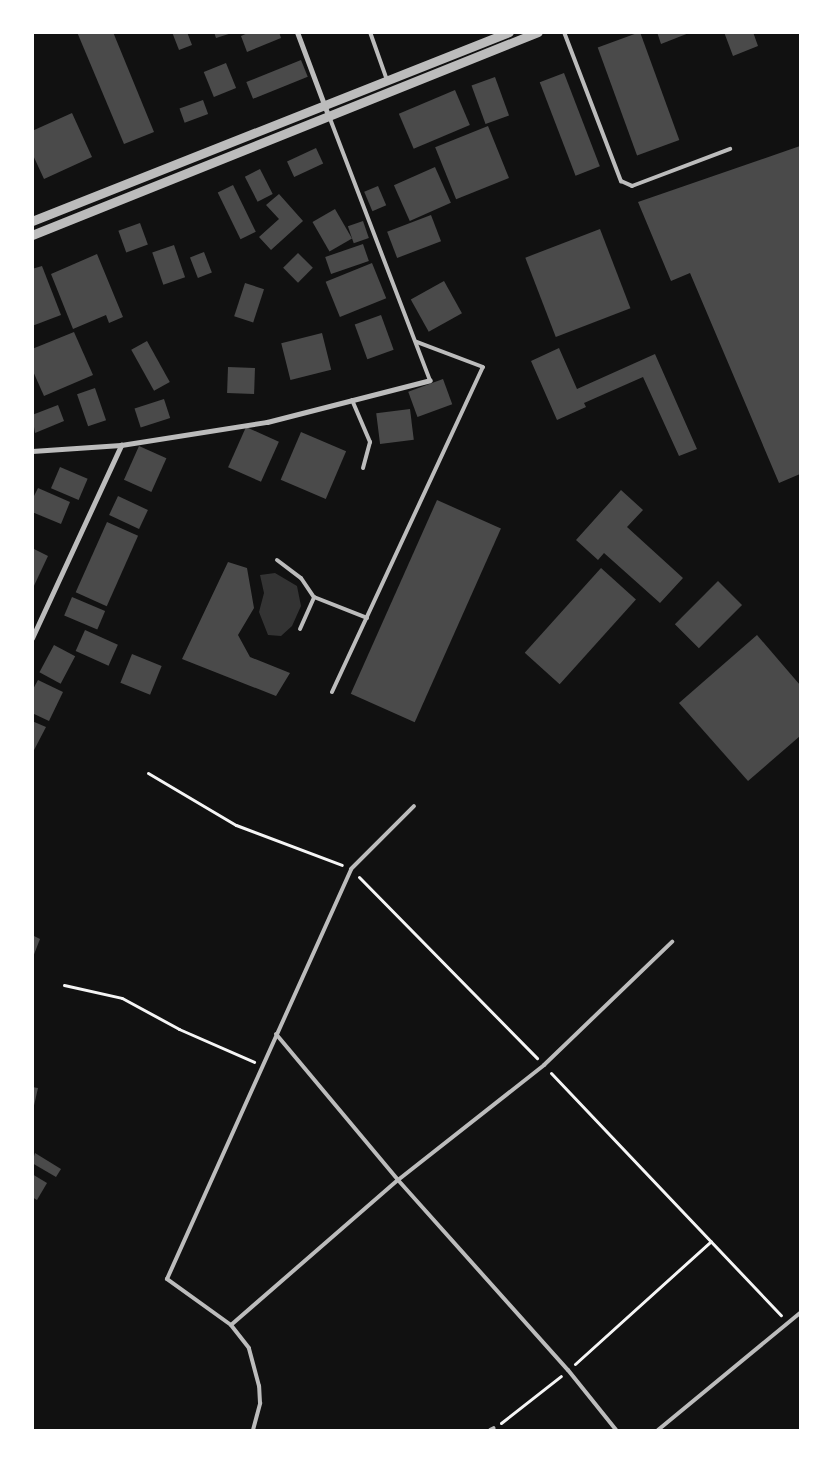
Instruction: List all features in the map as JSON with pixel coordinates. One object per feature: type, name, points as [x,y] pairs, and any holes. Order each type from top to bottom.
[{"type":"street","points":[[297,32],[328,115]]},
{"type":"street","points":[[32,221],[509,32]]},
{"type":"street","points":[[32,235],[538,32]]},
{"type":"street","points":[[32,451],[121,445],[267,422],[430,380]]},
{"type":"street","points":[[32,638],[121,445]]},
{"type":"lane","points":[[370,32],[387,80]]},
{"type":"lane","points":[[564,32],[621,181],[632,186],[730,149]]},
{"type":"lane","points":[[328,115],[365,217],[417,342],[430,380]]},
{"type":"lane","points":[[332,692],[483,368],[417,342]]},
{"type":"lane","points":[[352,400],[370,442],[363,468]]},
{"type":"lane","points":[[277,560],[301,578],[314,597],[366,618]]},
{"type":"lane","points":[[300,630],[314,597]]},
{"type":"lane","points":[[253,1430],[260,1403],[258,1373],[249,1348],[231,1325],[167,1279],[351,869],[414,806]]},
{"type":"lane","points":[[231,1325],[398,1180],[544,1065],[672,942]]},
{"type":"lane","points":[[276,1034],[398,1180],[568,1370],[616,1430]]},
{"type":"lane","points":[[658,1430],[800,1313]]},
{"type":"lane","points":[[490,1430],[494,1428]]},
{"type":"path","points":[[148,772],[236,824],[351,869],[544,1065],[789,1323]]},
{"type":"path","points":[[64,985],[122,998],[179,1029],[262,1065]]},
{"type":"path","points":[[494,1428],[568,1370],[711,1241]]},
{"type":"shaded area","points":[[275,573],[297,586],[301,606],[292,626],[281,636],[268,635],[259,612],[264,593],[260,575]]},
{"type":"building","points":[[77,32],[113,32],[154,132],[124,144]]},
{"type":"building","points":[[172,32],[187,32],[192,45],[179,50]]},
{"type":"building","points":[[214,32],[232,32],[232,33],[216,38]]},
{"type":"building","points":[[250,32],[279,32],[281,38],[247,52],[241,36]]},
{"type":"building","points":[[640,32],[679,140],[637,155],[598,47]]},
{"type":"building","points":[[657,32],[689,32],[689,33],[661,44]]},
{"type":"building","points":[[724,32],[753,32],[758,46],[733,56]]},
{"type":"building","points":[[301,60],[308,77],[253,99],[246,82]]},
{"type":"building","points":[[226,63],[236,88],[214,97],[204,72]]},
{"type":"building","points":[[564,73],[600,166],[576,176],[540,82]]},
{"type":"building","points":[[495,77],[509,116],[486,124],[472,86]]},
{"type":"building","points":[[455,90],[470,125],[414,149],[399,114]]},
{"type":"building","points":[[203,100],[208,114],[185,123],[180,109]]},
{"type":"building","points":[[72,113],[92,157],[44,179],[32,153],[32,131]]},
{"type":"building","points":[[488,126],[509,178],[456,199],[435,147]]},
{"type":"building","points":[[800,146],[800,474],[779,483],[690,273],[671,281],[638,202]]},
{"type":"building","points":[[316,148],[323,163],[294,177],[287,162]]},
{"type":"building","points":[[435,167],[451,203],[410,221],[394,185]]},
{"type":"building","points":[[260,169],[273,194],[258,202],[245,177]]},
{"type":"building","points":[[233,185],[256,232],[241,239],[218,192]]},
{"type":"building","points":[[378,186],[386,205],[372,211],[364,192]]},
{"type":"building","points":[[279,194],[303,221],[271,250],[259,237],[279,219],[266,205]]},
{"type":"building","points":[[335,209],[352,238],[329,251],[312,222]]},
{"type":"building","points":[[431,215],[441,241],[397,258],[387,232]]},
{"type":"building","points":[[363,221],[369,238],[354,243],[348,226]]},
{"type":"building","points":[[140,223],[148,245],[126,252],[118,231]]},
{"type":"building","points":[[600,229],[630,308],[556,337],[525,258]]},
{"type":"building","points":[[363,244],[369,261],[331,274],[325,257]]},
{"type":"building","points":[[174,245],[185,277],[163,285],[152,252]]},
{"type":"building","points":[[204,252],[212,273],[198,278],[190,257]]},
{"type":"building","points":[[298,253],[313,268],[298,283],[283,268]]},
{"type":"building","points":[[97,254],[123,317],[109,323],[106,315],[73,329],[51,274]]},
{"type":"building","points":[[372,263],[386,298],[340,317],[326,282]]},
{"type":"building","points":[[42,266],[61,315],[32,326],[32,269]]},
{"type":"building","points":[[444,281],[462,313],[429,332],[411,299]]},
{"type":"building","points":[[245,283],[264,289],[253,322],[234,316]]},
{"type":"building","points":[[381,315],[394,350],[367,359],[355,325]]},
{"type":"building","points":[[74,332],[93,375],[44,396],[32,369],[32,349]]},
{"type":"building","points":[[322,333],[331,370],[290,380],[281,343]]},
{"type":"building","points":[[147,341],[170,382],[154,391],[131,350]]},
{"type":"building","points":[[559,348],[577,389],[655,354],[697,449],[679,456],[643,377],[584,403],[586,407],[557,420],[531,361]]},
{"type":"building","points":[[228,367],[255,368],[254,394],[227,393]]},
{"type":"building","points":[[443,379],[452,404],[417,417],[408,392]]},
{"type":"building","points":[[95,388],[106,420],[88,426],[77,394]]},
{"type":"building","points":[[164,399],[170,418],[141,428],[135,409]]},
{"type":"building","points":[[58,405],[64,421],[35,433],[32,415]]},
{"type":"building","points":[[410,409],[414,440],[380,444],[376,413]]},
{"type":"building","points":[[246,427],[279,442],[261,482],[228,467]]},
{"type":"building","points":[[301,432],[346,451],[326,499],[281,480]]},
{"type":"building","points":[[139,446],[166,458],[151,492],[124,480]]},
{"type":"building","points":[[60,467],[88,479],[79,500],[51,488]]},
{"type":"building","points":[[38,488],[70,502],[61,524],[32,512],[32,500]]},
{"type":"building","points":[[621,490],[643,510],[627,527],[683,578],[660,603],[604,553],[598,560],[576,540]]},
{"type":"building","points":[[118,496],[148,510],[139,529],[109,515]]},
{"type":"building","points":[[437,500],[501,528],[415,722],[351,694]]},
{"type":"building","points":[[107,522],[138,536],[107,606],[76,592]]},
{"type":"building","points":[[32,548],[48,556],[32,590]]},
{"type":"building","points":[[228,562],[247,568],[254,608],[238,635],[250,657],[290,673],[276,696],[182,659]]},
{"type":"building","points":[[601,568],[636,599],[560,684],[525,653]]},
{"type":"building","points":[[718,581],[742,605],[699,648],[675,624]]},
{"type":"building","points":[[72,597],[105,611],[97,629],[64,615]]},
{"type":"building","points":[[85,630],[118,645],[109,666],[76,651]]},
{"type":"building","points":[[757,635],[800,685],[800,736],[748,781],[679,703]]},
{"type":"building","points":[[54,645],[75,656],[61,684],[39,672]]},
{"type":"building","points":[[132,654],[162,666],[150,695],[120,683]]},
{"type":"building","points":[[38,680],[63,692],[49,721],[32,713],[32,691]]},
{"type":"building","points":[[32,721],[46,727],[32,754]]},
{"type":"building","points":[[32,935],[40,939],[33,957],[32,957]]},
{"type":"building","points":[[32,1087],[38,1088],[33,1110],[32,1110]]},
{"type":"building","points":[[35,1153],[61,1169],[56,1177],[32,1163]]},
{"type":"building","points":[[32,1174],[47,1183],[37,1200],[32,1197]]}]
